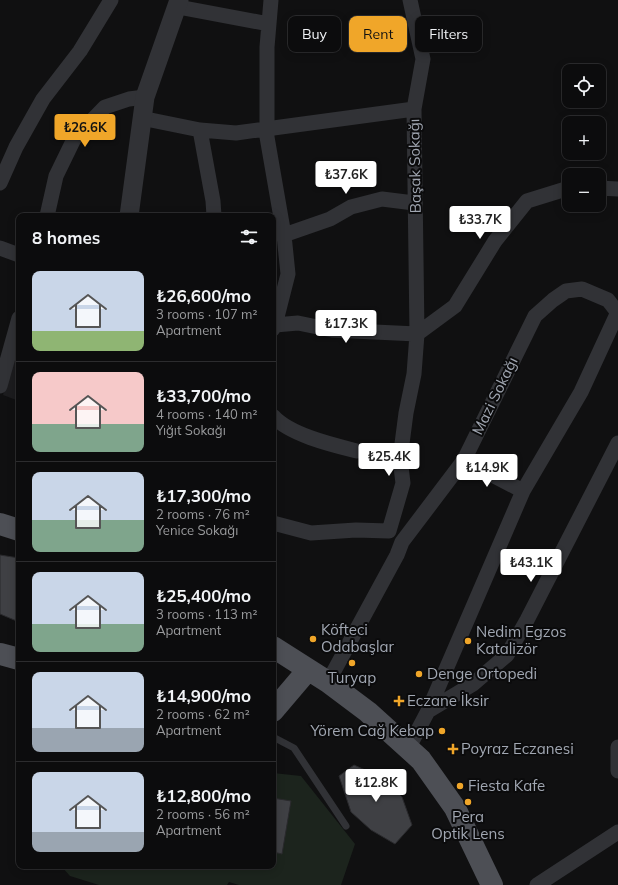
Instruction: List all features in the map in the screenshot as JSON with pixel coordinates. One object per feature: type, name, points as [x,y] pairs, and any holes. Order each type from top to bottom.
[{"type":"main road","points":[[276,649],[308,671],[328,682],[368,712],[421,760],[455,808],[492,885]]},
{"type":"main road","points":[[0,654],[16,658]]},
{"type":"main road","points":[[276,708],[308,671]]},
{"type":"street","points":[[0,183],[16,147],[43,99],[80,51],[111,0]]},
{"type":"street","points":[[271,0],[267,47],[267,130],[284,235],[288,274],[276,319]]},
{"type":"street","name":"Başak Sokağı","points":[[389,531],[403,482],[400,459],[406,413],[414,374],[416,334],[417,253],[414,203],[414,109],[424,59],[410,2]]},
{"type":"street","points":[[129,213],[145,97],[178,3],[269,24]]},
{"type":"street","points":[[48,213],[56,176],[74,139],[105,107],[129,99],[145,97]]},
{"type":"street","points":[[141,118],[200,130],[236,133],[414,109]]},
{"type":"street","points":[[200,130],[214,213]]},
{"type":"street","points":[[606,188],[618,189]]},
{"type":"street","points":[[276,327],[298,323],[332,330],[416,334],[455,306],[495,241],[527,201],[562,190]]},
{"type":"street","points":[[284,235],[330,219],[351,208],[382,199],[414,203]]},
{"type":"street","points":[[0,248],[16,254]]},
{"type":"street","name":"Mazi Sokağı","points":[[328,682],[398,554],[402,542],[464,460],[536,316],[552,300],[566,291],[582,289],[608,300],[618,313]]},
{"type":"street","points":[[408,749],[428,711],[523,491],[581,392],[618,313]]},
{"type":"street","points":[[0,386],[16,329]]},
{"type":"street","points":[[276,419],[300,433],[336,446],[357,451]]},
{"type":"street","points":[[428,711],[473,684],[507,655],[527,620],[618,443]]},
{"type":"street","points":[[464,460],[523,491]]},
{"type":"street","points":[[276,524],[311,533],[356,530],[389,531],[402,542]]},
{"type":"street","points":[[618,747],[618,771]]},
{"type":"street","points":[[537,885],[618,832]]},
{"type":"lane","points":[[276,739],[294,748],[346,826]]},
{"type":"shaded area","points":[[16,351],[16,400],[3,395]]},
{"type":"shaded area","points":[[276,773],[301,776],[355,844],[341,885],[239,885],[229,882],[227,885],[99,885],[70,876],[64,869],[276,869],[276,852],[282,853],[291,802],[276,799]]},
{"type":"building","points":[[0,555],[16,558],[16,621],[0,614]]},
{"type":"building","points":[[354,765],[383,778],[402,797],[412,825],[395,844],[371,830],[351,812],[339,776]]},
{"type":"building","points":[[276,798],[291,801],[282,854],[276,853]]},
{"type":"place","name":"Köfteci Odabaşlar","points":[[313,639]]},
{"type":"place","name":"Nedim Egzos Katalizör","points":[[468,641]]},
{"type":"place","name":"Turyap","points":[[352,663]]},
{"type":"place","name":"Denge Ortopedi","points":[[419,674]]},
{"type":"place","name":"Eczane İksir","points":[[399,701]]},
{"type":"place","name":"Yörem Cağ Kebap","points":[[442,731]]},
{"type":"place","name":"Poyraz Eczanesi","points":[[453,749]]},
{"type":"place","name":"Fiesta Kafe","points":[[460,786]]},
{"type":"place","name":"Pera Optik Lens","points":[[468,802]]}]
